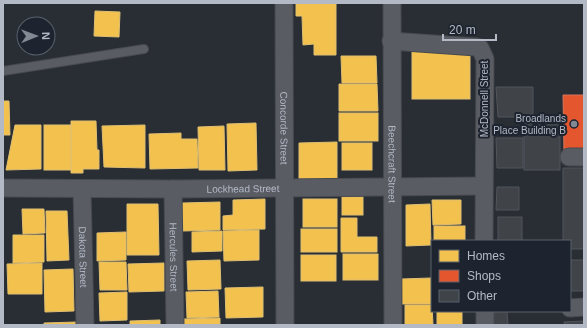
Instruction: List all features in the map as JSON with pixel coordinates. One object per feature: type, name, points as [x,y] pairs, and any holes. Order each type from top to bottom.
[{"type":"street","name":"Concorde Street","points":[[284,3],[285,325]]},
{"type":"street","name":"Beechcraft Street","points":[[392,3],[391,188],[393,325]]},
{"type":"street","name":"McDonnell Street","points":[[391,41],[476,47],[482,50],[485,58],[484,240]]},
{"type":"street","name":"Lockhead Street","points":[[3,188],[173,189],[484,186]]},
{"type":"street","name":"Dakota Street","points":[[82,188],[85,325]]},
{"type":"street","name":"Hercules Street","points":[[173,189],[175,325]]},
{"type":"street","points":[[571,308],[584,307]]},
{"type":"street","points":[[485,312],[485,325]]},
{"type":"lane","points":[[3,71],[144,49]]},
{"type":"building: Homes","points":[[296,3],[336,3],[336,55],[314,55],[314,44],[303,45],[302,16],[296,16]]},
{"type":"building: Homes","points":[[95,11],[120,12],[119,37],[94,36]]},
{"type":"building: Homes","points":[[412,49],[470,49],[470,99],[412,99]]},
{"type":"building: Homes","points":[[341,56],[376,56],[377,83],[342,83]]},
{"type":"building: Homes","points":[[339,84],[377,84],[378,111],[339,111]]},
{"type":"building: Homes","points":[[3,101],[9,101],[10,135],[3,135]]},
{"type":"building: Homes","points":[[339,113],[378,113],[378,141],[339,141]]},
{"type":"building: Homes","points":[[71,121],[96,121],[99,169],[83,169],[83,173],[71,173]]},
{"type":"building: Homes","points":[[256,123],[257,170],[228,171],[227,124]]},
{"type":"building: Homes","points":[[15,125],[41,125],[41,169],[6,170]]},
{"type":"building: Homes","points":[[44,125],[71,125],[71,170],[44,170]]},
{"type":"building: Homes","points":[[145,125],[145,168],[104,167],[102,126]]},
{"type":"building: Homes","points":[[224,126],[225,170],[199,170],[198,127]]},
{"type":"building: Homes","points":[[181,133],[181,139],[197,139],[198,168],[150,169],[149,134]]},
{"type":"building: Homes","points":[[337,142],[337,179],[299,179],[299,143]]},
{"type":"building: Homes","points":[[342,143],[372,143],[372,170],[342,170]]},
{"type":"building: Homes","points":[[342,197],[363,197],[363,215],[342,215]]},
{"type":"building: Homes","points":[[265,199],[265,229],[223,230],[223,216],[233,215],[233,200]]},
{"type":"building: Homes","points":[[303,199],[337,199],[337,227],[303,227]]},
{"type":"building: Homes","points":[[432,200],[461,200],[461,224],[433,225]]},
{"type":"building: Homes","points":[[220,202],[220,230],[183,231],[182,203]]},
{"type":"building: Homes","points":[[127,204],[158,204],[159,255],[127,255]]},
{"type":"building: Homes","points":[[430,204],[431,245],[406,246],[406,205]]},
{"type":"building: Homes","points":[[22,209],[44,209],[45,233],[23,234]]},
{"type":"building: Homes","points":[[46,211],[67,211],[69,260],[47,261]]},
{"type":"building: Homes","points":[[341,218],[357,218],[357,237],[377,237],[377,252],[341,252]]},
{"type":"building: Homes","points":[[434,226],[465,226],[465,240],[434,240]]},
{"type":"building: Homes","points":[[301,229],[337,229],[337,252],[301,252]]},
{"type":"building: Homes","points":[[259,230],[259,260],[224,261],[223,231]]},
{"type":"building: Homes","points":[[222,231],[222,251],[192,252],[192,232]]},
{"type":"building: Homes","points":[[126,232],[126,260],[97,261],[97,233]]},
{"type":"building: Homes","points":[[13,235],[44,235],[44,262],[13,263]]},
{"type":"building: Homes","points":[[343,254],[378,254],[378,280],[343,280]]},
{"type":"building: Homes","points":[[301,255],[336,255],[336,281],[301,281]]},
{"type":"building: Homes","points":[[220,260],[221,289],[188,290],[187,261]]},
{"type":"building: Homes","points":[[99,262],[126,262],[127,290],[100,290]]},
{"type":"building: Homes","points":[[42,263],[42,294],[8,294],[7,264]]},
{"type":"building: Homes","points":[[164,263],[164,291],[129,292],[128,264]]},
{"type":"building: Homes","points":[[73,269],[74,311],[45,312],[44,270]]},
{"type":"building: Homes","points":[[431,278],[431,304],[402,304],[401,279]]},
{"type":"building: Homes","points":[[263,287],[263,317],[226,318],[225,288]]},
{"type":"building: Homes","points":[[218,291],[219,317],[187,318],[186,292]]},
{"type":"building: Homes","points":[[127,292],[127,320],[100,321],[99,293]]},
{"type":"building: Homes","points":[[405,305],[431,305],[433,325],[405,325]]},
{"type":"building: Homes","points":[[437,312],[462,312],[462,325],[437,325]]},
{"type":"building: Homes","points":[[220,318],[220,325],[184,325],[184,319]]},
{"type":"building: Homes","points":[[160,320],[160,325],[130,325],[130,321]]},
{"type":"building: Homes","points":[[76,322],[76,325],[44,325],[44,323]]},
{"type":"building: Shops","name":"Broadlands Place Building B","points":[[563,95],[584,95],[584,152],[564,153]]},
{"type":"building: Other","points":[[496,87],[533,87],[533,117],[498,117]]},
{"type":"building: Other","points":[[524,123],[560,123],[560,170],[524,170]]},
{"type":"building: Other","points":[[496,138],[523,138],[523,168],[497,168]]},
{"type":"building: Other","points":[[563,168],[584,168],[584,249],[571,249],[571,240],[563,240]]},
{"type":"building: Other","points":[[497,187],[519,187],[519,210],[496,210]]},
{"type":"building: Other","points":[[498,217],[522,217],[522,240],[498,240]]},
{"type":"building: Other","points":[[571,260],[584,260],[584,291],[571,291]]},
{"type":"building: Other","points":[[493,312],[507,312],[508,325],[493,325]]},
{"type":"building: Other","points":[[584,321],[584,325],[565,325],[564,322]]},
{"type":"place","name":"Broadlands Place Building B","points":[[574,124]]}]
